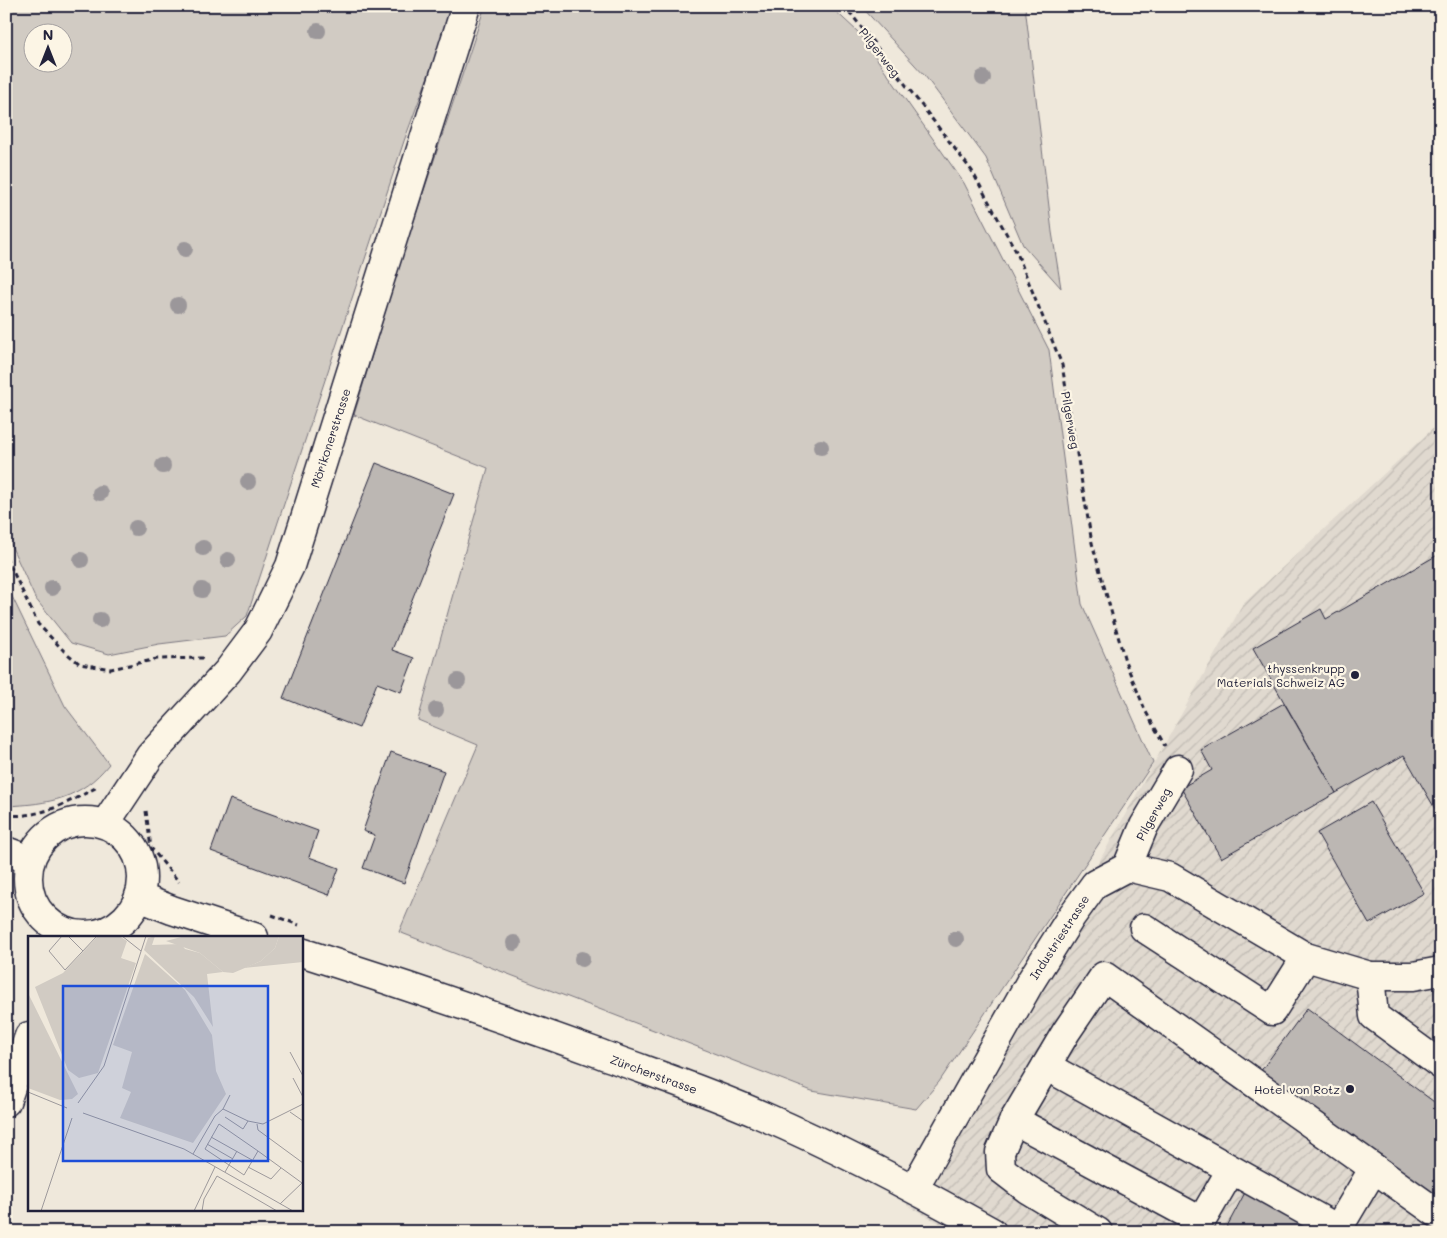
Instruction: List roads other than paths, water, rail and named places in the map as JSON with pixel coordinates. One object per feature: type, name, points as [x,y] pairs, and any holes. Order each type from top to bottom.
[{"type":"street","name":"Mörikonerstrasse","points":[[105,824],[150,756],[228,670],[258,631],[290,566],[466,6]]},
{"type":"street","name":"Pilgerweg","points":[[1127,867],[1144,826],[1178,770]]},
{"type":"street","points":[[87,820],[105,824],[120,833],[132,846],[140,862],[142,880],[139,897],[130,913],[117,926],[100,934],[82,936],[63,934],[48,923],[37,910],[29,894],[27,877],[18,855],[38,843],[52,831],[69,823],[87,820]]},
{"type":"street","points":[[1127,867],[1170,877],[1306,957],[1370,976],[1413,976],[1441,971]]},
{"type":"street","name":"Industriestrasse","points":[[914,1188],[1029,984],[1071,917],[1095,884],[1127,867]]},
{"type":"street","points":[[139,897],[251,936]]},
{"type":"street","points":[[1144,928],[1272,1012],[1306,957]]},
{"type":"street","name":"Zürcherstrasse","points":[[302,952],[504,1019],[762,1115],[851,1156],[914,1188],[992,1232]]},
{"type":"street","points":[[1098,1232],[1027,1189],[1001,1169],[1000,1152],[1014,1120],[1066,1032],[1104,976],[1441,1216]]},
{"type":"street","points":[[1370,976],[1374,1016],[1441,1065]]},
{"type":"street","points":[[6,1102],[28,1039]]},
{"type":"street","points":[[1046,1066],[1337,1230],[1374,1168]]},
{"type":"street","points":[[1014,1120],[1198,1226],[1231,1170]]},
{"type":"place","name":"thyssenkrupp Materials Schweiz AG","points":[[1355,675]]},
{"type":"place","name":"Hotel von Rotz","points":[[1350,1089]]}]
